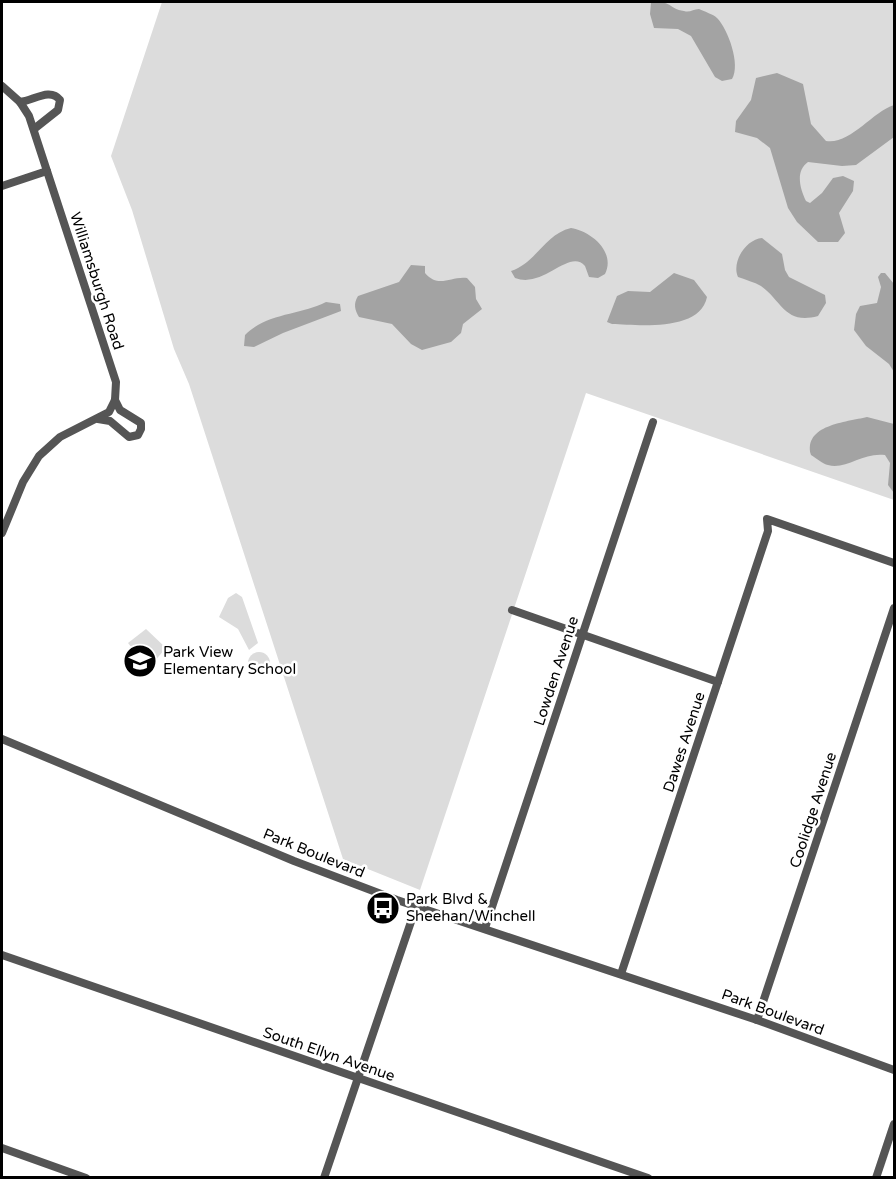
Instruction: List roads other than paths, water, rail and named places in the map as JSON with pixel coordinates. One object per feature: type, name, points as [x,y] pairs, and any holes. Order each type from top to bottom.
[{"type":"street","points":[[2,86],[20,102],[31,101],[48,93],[60,100],[58,110],[34,129]]},
{"type":"street","name":"Williamsburgh Road","points":[[20,102],[34,129],[116,382],[115,400]]},
{"type":"street","points":[[2,186],[47,171]]},
{"type":"street","points":[[2,533],[23,482],[39,456],[60,437],[109,412],[115,400]]},
{"type":"street","points":[[98,419],[110,421],[126,436],[138,435],[141,423],[120,410],[115,400]]},
{"type":"street","name":"Lowden Avenue","points":[[485,928],[653,422]]},
{"type":"street","name":"Dawes Avenue","points":[[621,974],[768,531],[767,519],[894,563]]},
{"type":"street","name":"Coolidge Avenue","points":[[757,1020],[894,608]]},
{"type":"street","points":[[512,610],[718,682]]},
{"type":"street","name":"Park Boulevard","points":[[2,739],[294,861],[416,906],[757,1020],[894,1070]]},
{"type":"street","points":[[324,1178],[416,906]]},
{"type":"street","name":"South Ellyn Avenue","points":[[2,955],[648,1178]]},
{"type":"street","points":[[876,1178],[894,1124]]},
{"type":"street","points":[[2,1148],[86,1178]]},
{"type":"place","name":"Park View Elementary School","points":[[140,661]]},
{"type":"place","name":"Park Blvd & Sheehan/Winchell","points":[[383,908]]}]
